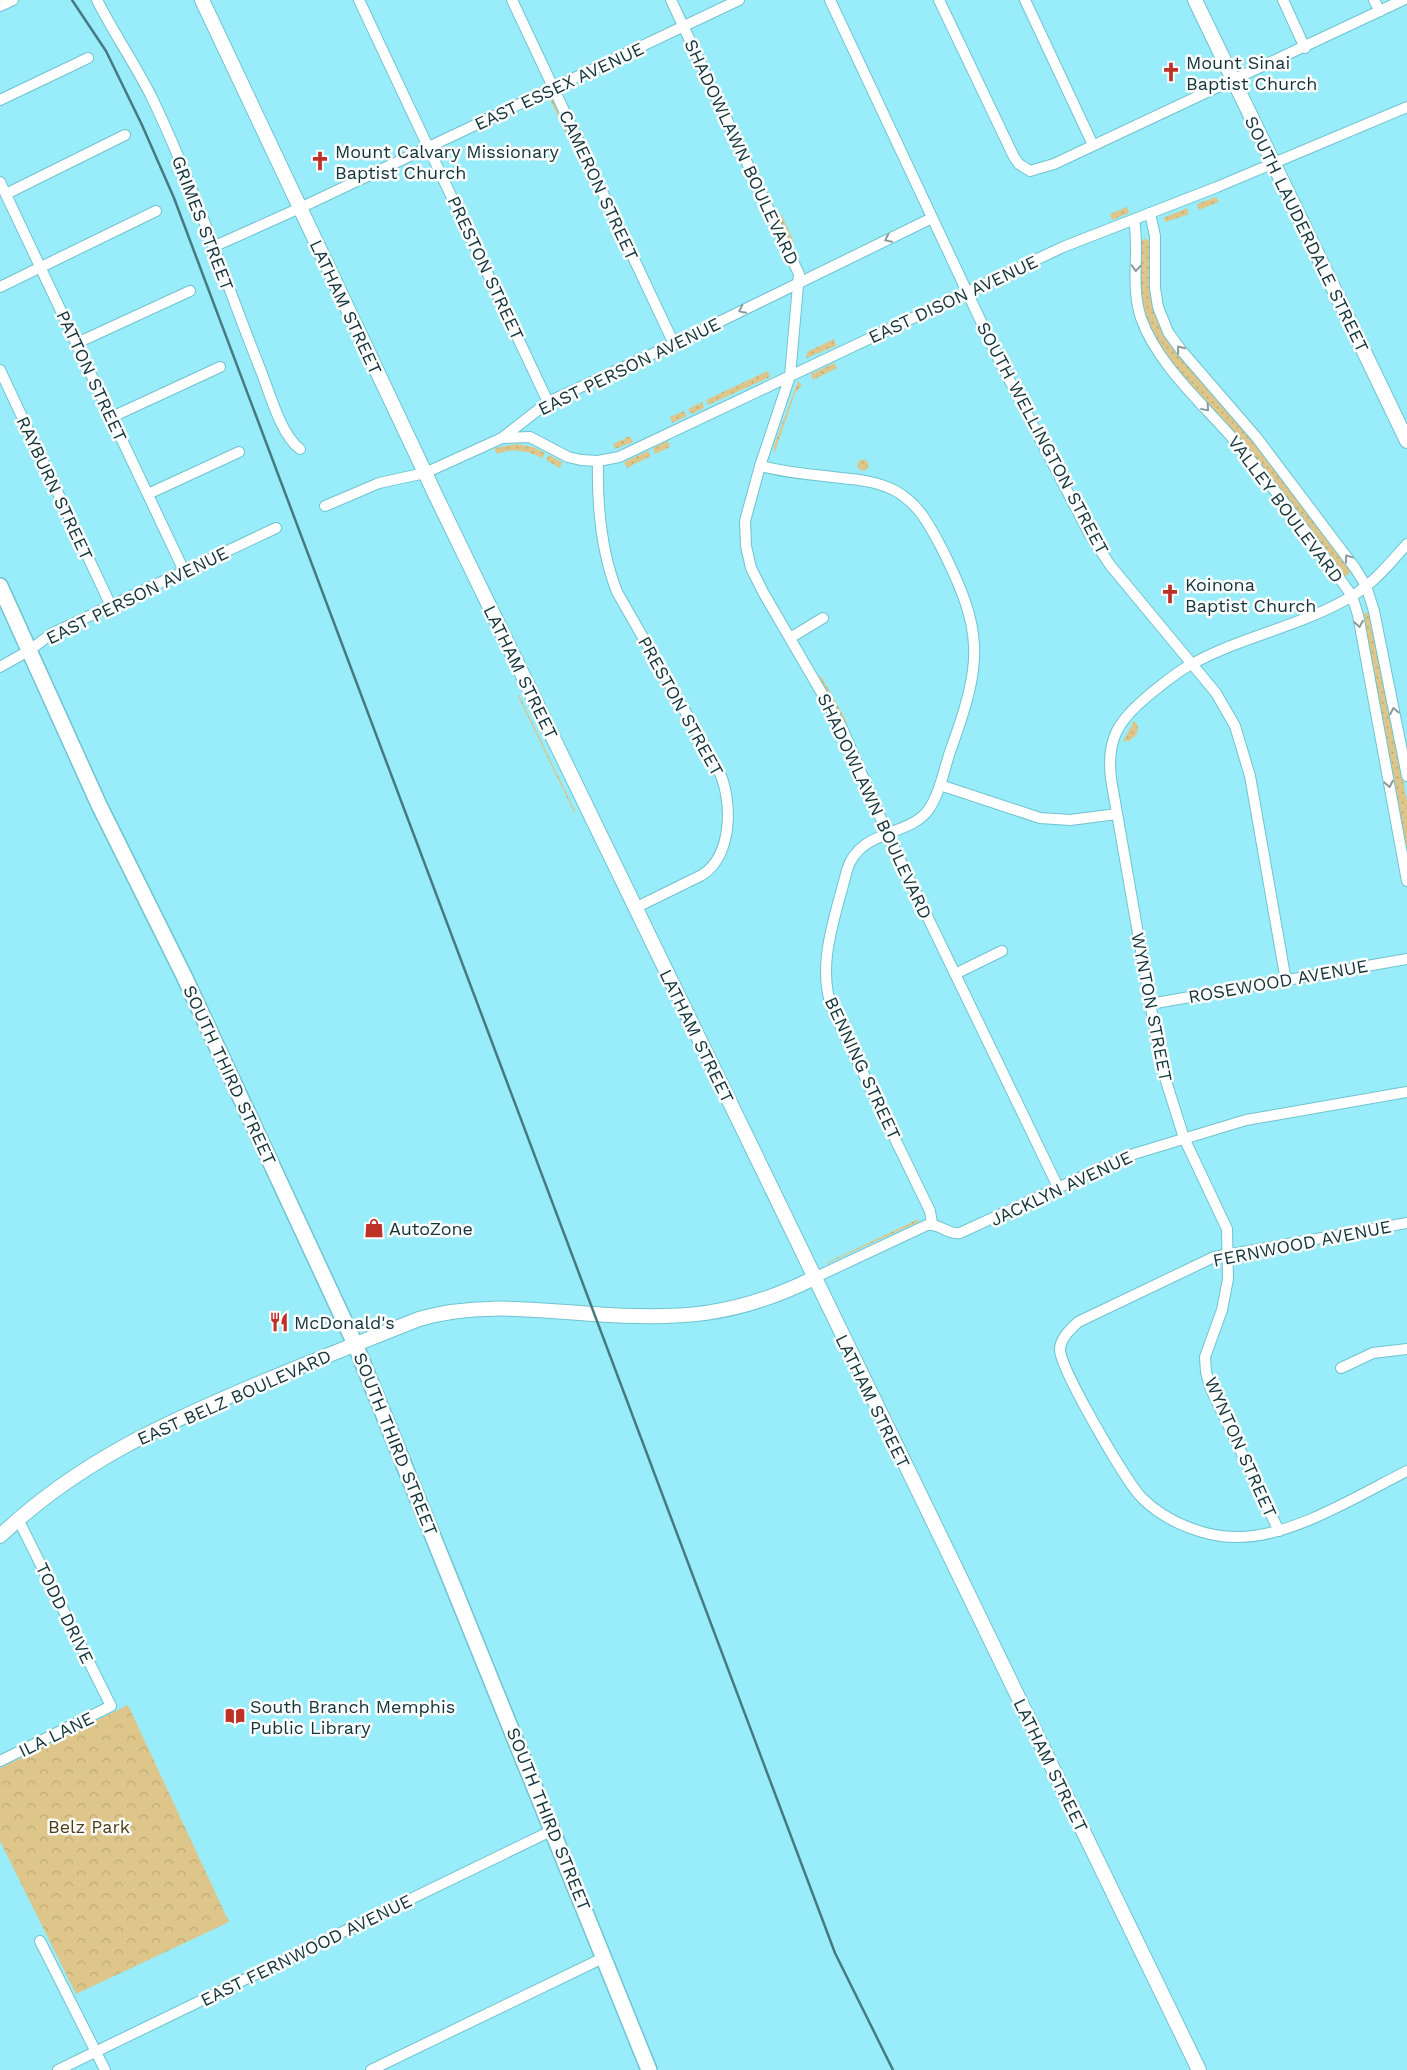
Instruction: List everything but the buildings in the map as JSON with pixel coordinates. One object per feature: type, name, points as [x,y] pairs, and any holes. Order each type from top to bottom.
[{"type":"main road","name":"SOUTH THIRD STREET","points":[[0,586],[99,805],[184,976],[355,1344],[605,1957],[649,2070]]},
{"type":"street","points":[[0,6],[13,0]]},
{"type":"street","name":"GRIMES STREET","points":[[97,0],[152,98],[215,246],[242,322],[281,420],[291,442],[300,448]]},
{"type":"street","name":"LATHAM STREET","points":[[202,0],[425,473],[1199,2070]]},
{"type":"street","name":"PRESTON STREET","points":[[359,0],[548,402]]},
{"type":"street","name":"CAMERON STREET","points":[[512,0],[674,344]]},
{"type":"street","name":"SHADOWLAWN BOULEVARD","points":[[671,0],[799,274],[790,376],[747,512],[746,546],[756,580],[842,728],[887,833],[1058,1187]]},
{"type":"street","name":"EAST ESSEX AVENUE","points":[[215,246],[300,208],[739,0]]},
{"type":"street","name":"SOUTH WELLINGTON STREET","points":[[830,0],[1000,362],[1090,535],[1110,565],[1225,707],[1238,734],[1247,759],[1286,981]]},
{"type":"street","points":[[939,0],[1019,164],[1024,169],[1035,171],[1233,81],[1403,0]]},
{"type":"street","points":[[1025,0],[1093,145]]},
{"type":"street","name":"SOUTH LAUDERDALE STREET","points":[[1195,0],[1407,441]]},
{"type":"street","points":[[1283,0],[1304,48]]},
{"type":"street","points":[[1374,0],[1380,11]]},
{"type":"street","points":[[0,100],[88,58]]},
{"type":"street","name":"EAST DISON AVENUE","points":[[502,438],[530,437],[568,457],[598,461],[619,457],[1063,247],[1134,220],[1407,107]]},
{"type":"street","points":[[6,194],[125,135]]},
{"type":"street","name":"PATTON STREET","points":[[0,182],[184,571]]},
{"type":"street","points":[[0,287],[156,211]]},
{"type":"street","name":"VALLEY BOULEVARD","points":[[1150,213],[1155,236],[1154,288],[1158,307],[1168,332],[1181,350],[1257,438],[1355,568],[1366,586],[1378,624],[1407,776]]},
{"type":"street","name":"EAST PERSON AVENUE","points":[[325,506],[379,483],[425,473],[502,438],[548,402],[674,344],[932,218]]},
{"type":"street","name":"VALLEY BOULEVARD","points":[[1134,220],[1138,239],[1135,278],[1137,304],[1153,345],[1240,448],[1352,596],[1358,615],[1407,881]]},
{"type":"street","points":[[76,343],[190,291]]},
{"type":"street","points":[[112,417],[220,367]]},
{"type":"street","name":"RAYBURN STREET","points":[[0,370],[110,606]]},
{"type":"street","points":[[148,494],[239,452]]},
{"type":"street","name":"PRESTON STREET","points":[[598,461],[603,538],[616,592],[718,766],[725,784],[729,806],[723,843],[711,868],[692,880],[635,908]]},
{"type":"street","name":"BENNING STREET","points":[[760,466],[876,483],[900,494],[916,507],[927,521],[966,601],[972,622],[975,654],[967,703],[940,785],[924,814],[865,844],[855,853],[848,864],[826,960],[825,982],[837,1019],[930,1210],[932,1224]]},
{"type":"street","name":"EAST PERSON AVENUE","points":[[0,667],[30,650],[51,634],[276,528]]},
{"type":"street","name":"WYNTON STREET","points":[[1279,1531],[1210,1387],[1206,1372],[1205,1357],[1208,1344],[1222,1310],[1228,1279],[1227,1229],[1184,1138],[1160,1060],[1117,814],[1110,770],[1110,750],[1114,734],[1134,708],[1176,673],[1192,664],[1352,596],[1366,586],[1407,544]]},
{"type":"street","points":[[790,638],[823,618]]},
{"type":"street","points":[[940,785],[1040,818],[1077,819],[1117,814]]},
{"type":"street","points":[[955,974],[1002,951]]},
{"type":"street","name":"ROSEWOOD AVENUE","points":[[1150,1004],[1407,959]]},
{"type":"street","name":"JACKLYN AVENUE","points":[[932,1224],[949,1233],[960,1234],[1118,1159],[1184,1138],[1246,1120],[1407,1092]]},
{"type":"street","name":"FERNWOOD AVENUE","points":[[1279,1531],[1238,1537],[1204,1533],[1169,1518],[1143,1499],[1122,1472],[1067,1370],[1060,1349],[1065,1334],[1078,1322],[1181,1271],[1214,1257],[1407,1223]]},
{"type":"street","points":[[814,1278],[932,1224]]},
{"type":"street","name":"EAST BELZ BOULEVARD","points":[[0,1536],[18,1519],[80,1472],[174,1419],[419,1319],[442,1312],[469,1309],[518,1309],[662,1317],[711,1314],[767,1299],[814,1278]]},
{"type":"street","points":[[1341,1368],[1374,1353],[1407,1348]]},
{"type":"street","points":[[1279,1531],[1307,1520],[1407,1471]]},
{"type":"street","name":"TODD DRIVE","points":[[18,1519],[111,1706]]},
{"type":"street","name":"ILA LANE","points":[[1,1758],[111,1706]]},
{"type":"street","name":"EAST FERNWOOD AVENUE","points":[[58,2070],[553,1830]]},
{"type":"street","points":[[40,1941],[105,2070]]},
{"type":"street","points":[[371,2070],[605,1957]]},
{"type":"green space","points":[[552,98],[576,149],[574,150],[550,99]]},
{"type":"green space","points":[[1216,197],[1219,202],[1199,210],[1197,204]]},
{"type":"green space","points":[[1127,207],[1129,213],[1112,220],[1110,214]]},
{"type":"green space","points":[[1187,208],[1189,214],[1166,222],[1163,218]]},
{"type":"green space","points":[[781,214],[794,242],[791,243],[778,216]]},
{"type":"green space","points":[[1145,238],[1151,242],[1153,306],[1350,569],[1349,575],[1344,576],[1236,436],[1163,352],[1149,326],[1141,302],[1141,242]]},
{"type":"green space","points":[[834,339],[836,346],[806,358],[807,352]]},
{"type":"green space","points":[[834,363],[837,368],[813,380],[811,374]]},
{"type":"green space","points":[[768,371],[770,377],[708,405],[706,400]]},
{"type":"green space","points":[[798,381],[802,385],[795,393],[774,454],[774,446]]},
{"type":"green space","points":[[702,402],[704,408],[691,414],[688,409]]},
{"type":"green space","points":[[684,411],[687,416],[672,423],[670,417]]},
{"type":"green space","points":[[630,436],[633,442],[615,449],[613,444]]},
{"type":"green space","points":[[668,441],[670,447],[655,454],[653,448]]},
{"type":"green space","points":[[517,444],[533,447],[545,453],[542,458],[520,451],[508,451],[497,454],[494,448]]},
{"type":"green space","points":[[648,451],[651,456],[627,468],[624,462]]},
{"type":"green space","points":[[549,455],[562,462],[560,468],[546,460]]},
{"type":"green space","points":[[861,460],[865,460],[868,465],[867,469],[861,470],[858,467],[858,463]]},
{"type":"green space","points":[[1367,612],[1372,616],[1407,801],[1407,857],[1362,616]]},
{"type":"green space","points":[[821,676],[847,722],[845,723],[819,677]]},
{"type":"green space","points":[[518,696],[575,811],[574,812]]},
{"type":"green space","points":[[1134,721],[1138,725],[1137,734],[1129,741],[1123,741]]},
{"type":"green space","points":[[919,1219],[918,1222],[826,1264],[826,1263]]},
{"type":"green space","name":"Belz Park","points":[[128,1705],[229,1922],[76,1994],[0,1841],[0,1768]]},
{"type":"railway","points":[[72,0],[106,51],[142,125],[174,198],[835,1953],[893,2070]]},
{"type":"place","name":"Mount Sinai Baptist Church","points":[[1171,72]]},
{"type":"place","name":"Mount Calvary Missionary Baptist Church","points":[[320,161]]},
{"type":"place","name":"Koinona Baptist Church","points":[[1170,594]]},
{"type":"place","name":"AutoZone","points":[[374,1228]]},
{"type":"place","name":"McDonald's","points":[[279,1322]]},
{"type":"place","name":"South Branch Memphis Public Library","points":[[235,1716]]}]
